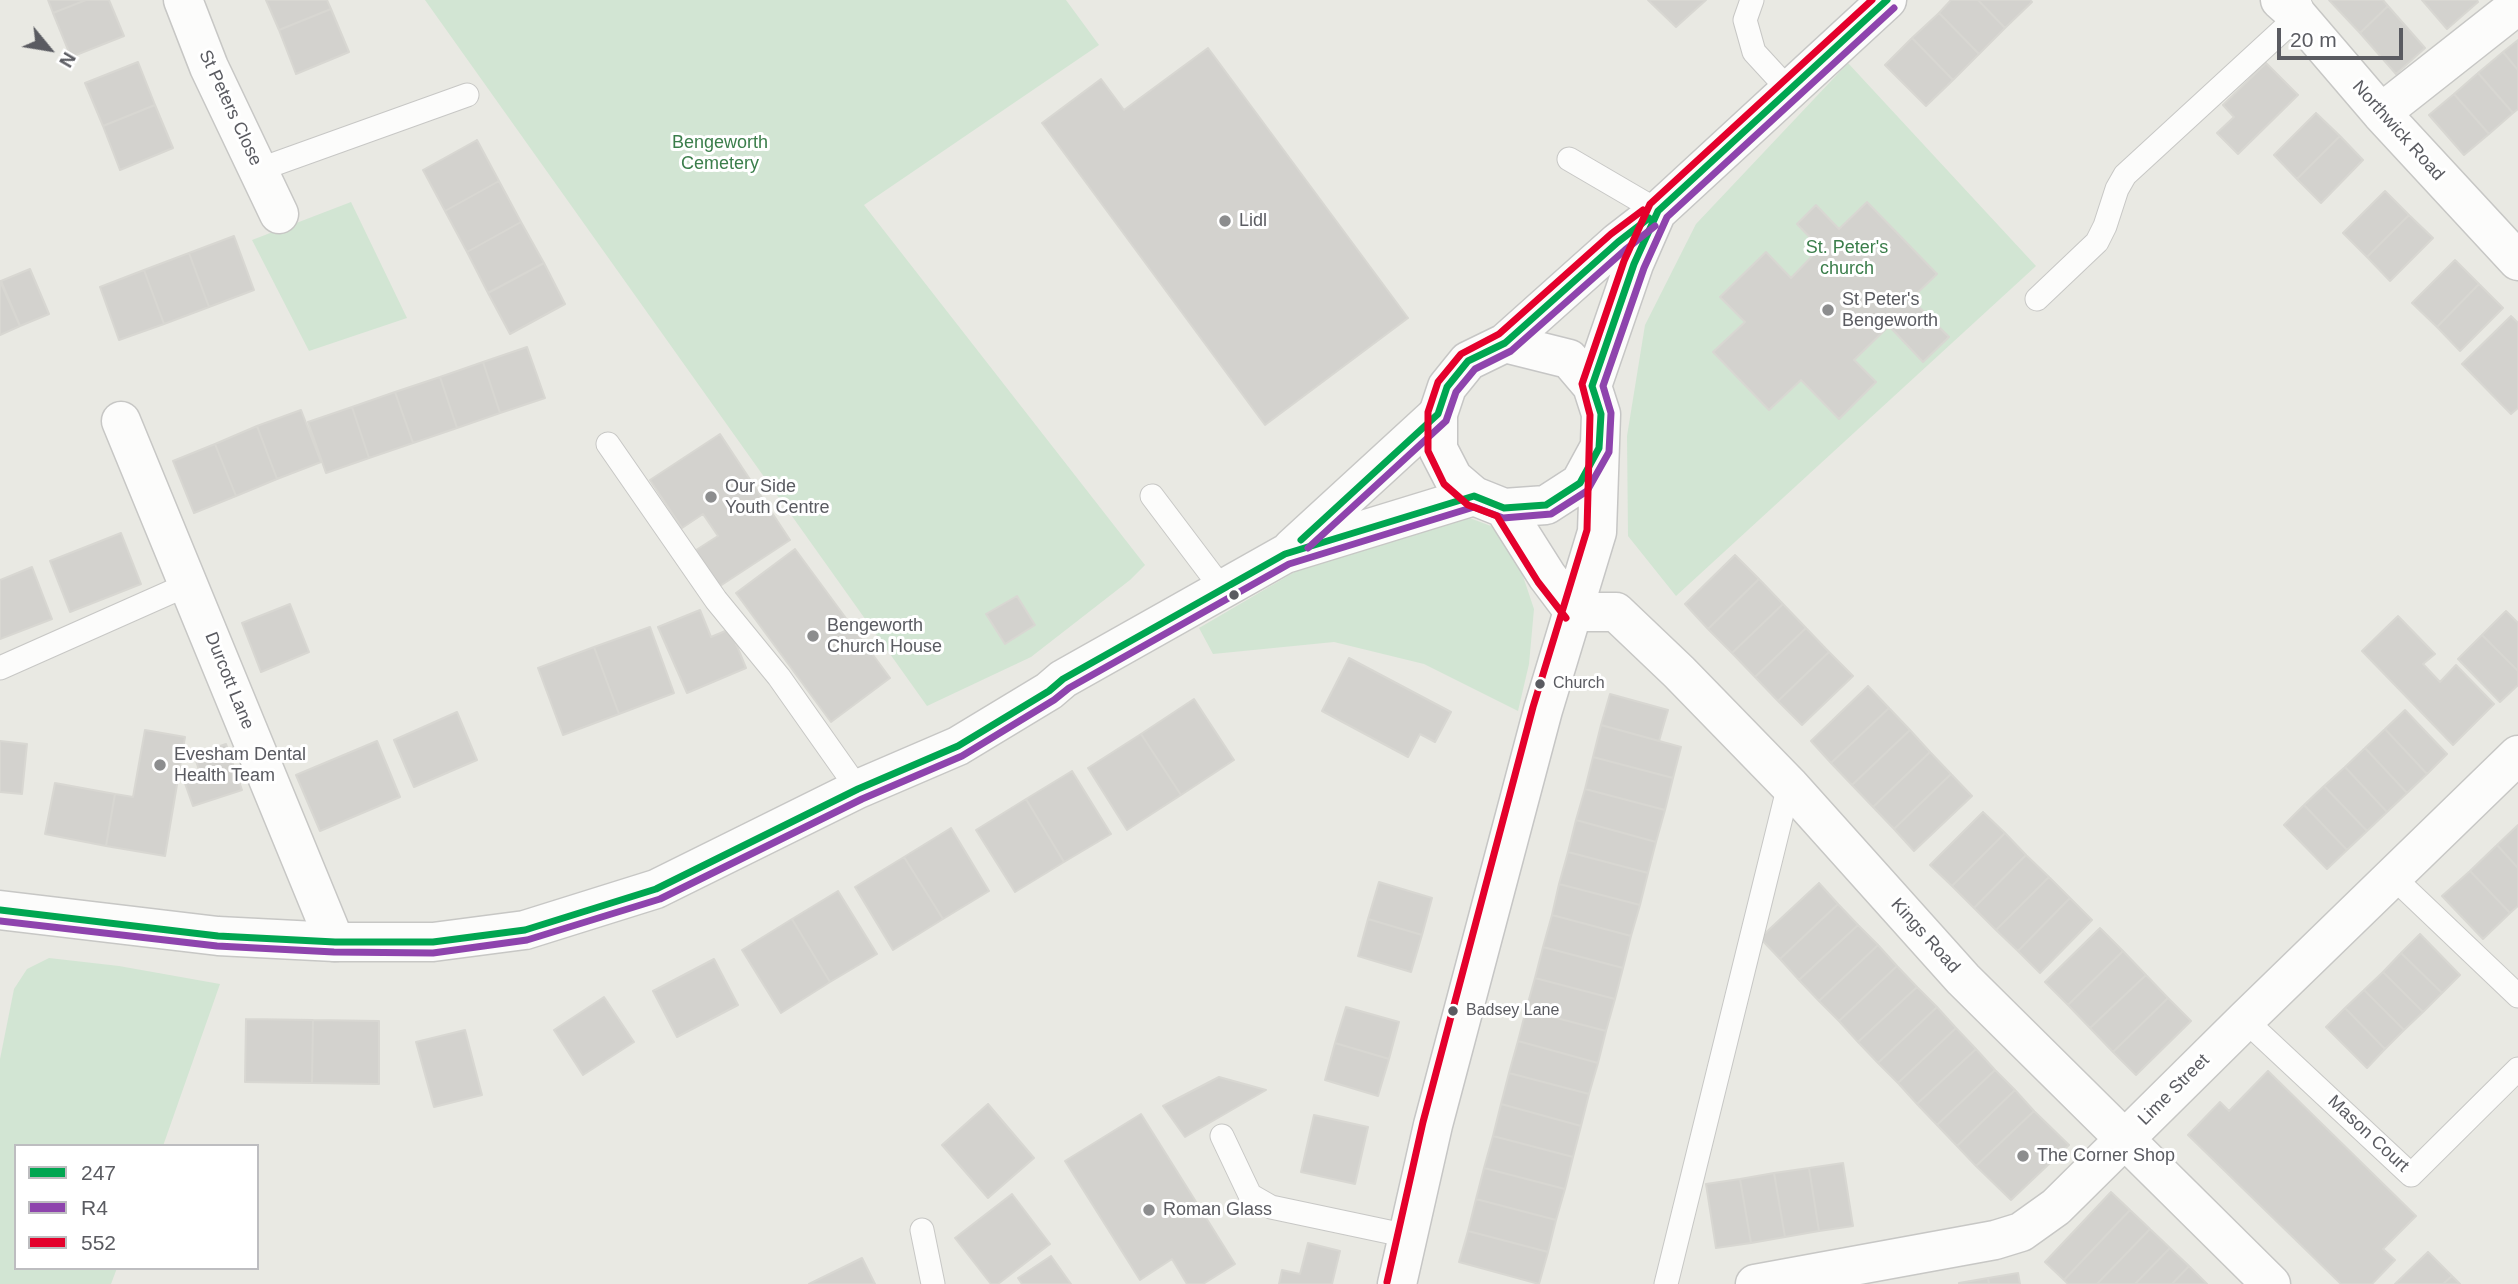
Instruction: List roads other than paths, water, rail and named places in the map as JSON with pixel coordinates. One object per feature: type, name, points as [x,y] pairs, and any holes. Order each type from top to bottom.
[{"type":"street","name":"St Peters Close","points":[[183,0],[209,67],[279,214]]},
{"type":"street","points":[[1574,612],[1489,502],[1453,478],[1438,449],[1437,414],[1447,387],[1468,361],[1505,342],[1618,242],[1658,211],[1887,0]]},
{"type":"street","name":"Northwick Road","points":[[2294,5],[2381,113],[2518,261]]},
{"type":"street","points":[[2381,113],[2518,5]]},
{"type":"street","points":[[1592,386],[1634,264],[1658,211]]},
{"type":"street","points":[[1397,1284],[1433,1125],[1543,710],[1597,532],[1601,414],[1592,386],[1569,359],[1505,342]]},
{"type":"street","points":[[0,910],[218,936],[335,942],[433,942],[525,930],[656,889],[858,789],[958,746],[1049,691],[1063,679],[1285,554],[1437,414]]},
{"type":"street","name":"Durcott Lane","points":[[121,421],[335,942]]},
{"type":"street","points":[[1285,554],[1489,502],[1546,505],[1580,483],[1599,447]]},
{"type":"street","name":"Kings Road","points":[[1574,612],[1616,612],[1679,672],[1789,785],[1963,979],[2271,1284]]},
{"type":"street","name":"Lime Street","points":[[1755,1284],[1811,1278],[1995,1240],[2021,1232],[2056,1207],[2518,755]]},
{"type":"lane","points":[[1752,0],[1745,20],[1754,52],[1788,89]]},
{"type":"lane","points":[[2037,299],[2097,242],[2125,175],[2294,5]]},
{"type":"lane","points":[[258,170],[467,95]]},
{"type":"lane","points":[[1569,159],[1658,211]]},
{"type":"lane","points":[[608,444],[716,600],[779,677],[858,789]]},
{"type":"lane","points":[[1152,496],[1223,590]]},
{"type":"lane","points":[[0,668],[190,584]]},
{"type":"lane","points":[[1666,1284],[1789,785]]},
{"type":"lane","points":[[2392,876],[2518,996]]},
{"type":"lane","name":"Mason Court","points":[[2245,1020],[2411,1175],[2518,1069]]},
{"type":"lane","points":[[1222,1136],[1250,1195],[1271,1207],[1408,1236]]},
{"type":"lane","points":[[922,1230],[933,1284]]},
{"type":"place","name":"Lidl","points":[[1225,221]]},
{"type":"place","name":"St Peter's Bengeworth","points":[[1828,310]]},
{"type":"place","name":"Our Side Youth Centre","points":[[711,497]]},
{"type":"place","name":"Bengeworth Church House","points":[[813,636]]},
{"type":"place","name":"Church","points":[[1540,684]]},
{"type":"place","name":"Evesham Dental Health Team","points":[[160,765]]},
{"type":"place","name":"Badsey Lane","points":[[1453,1011]]},
{"type":"place","name":"The Corner Shop","points":[[2023,1156]]},
{"type":"place","name":"Roman Glass","points":[[1149,1210]]},
{"type":"park label","name":"Bengeworth Cemetery","points":[[720,153]]},
{"type":"park label","name":"St. Peter's church","points":[[1847,258]]}]
